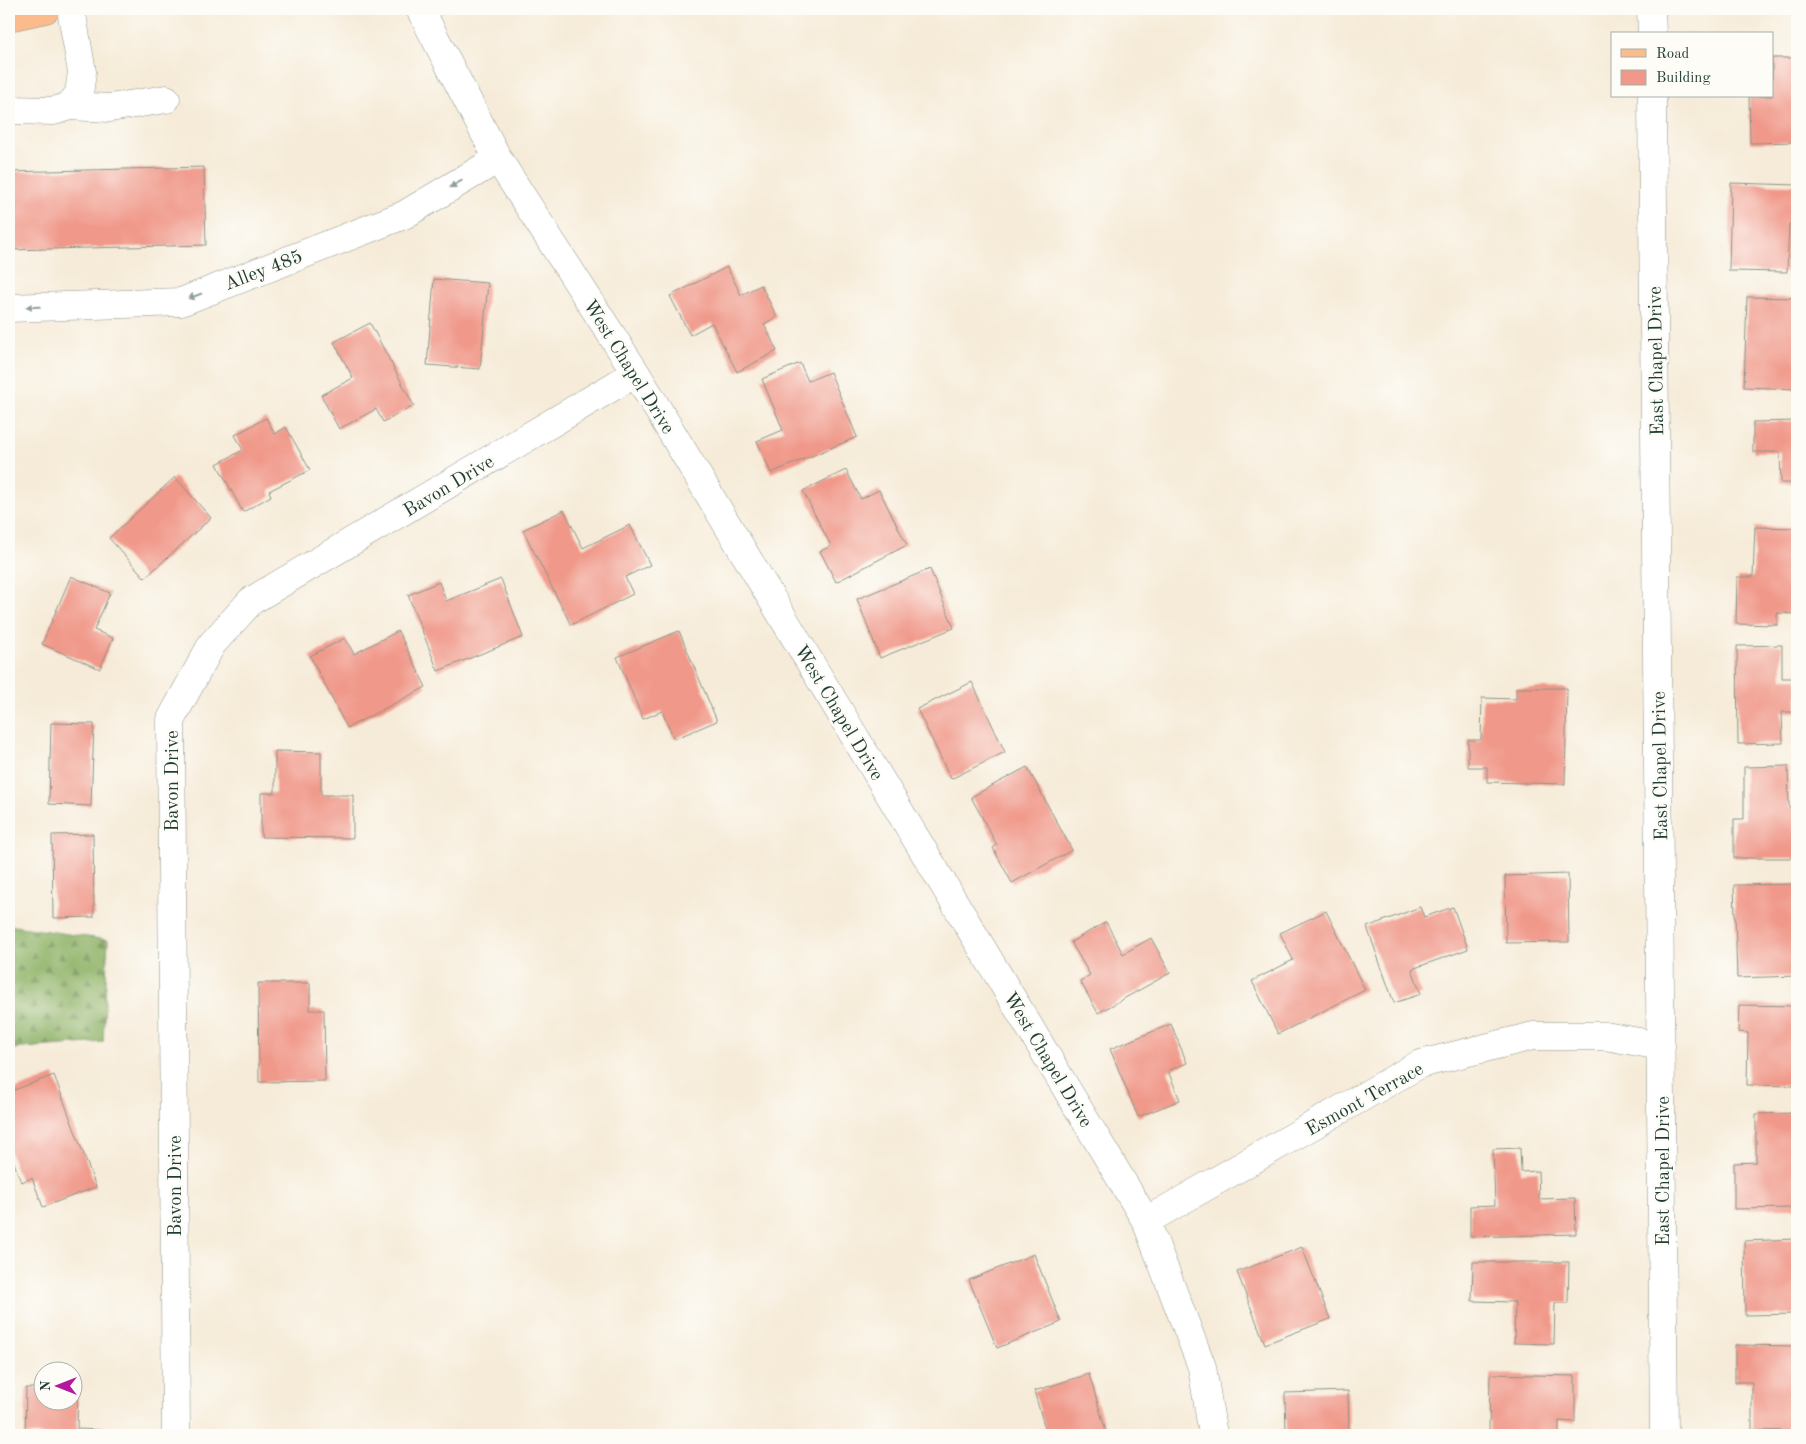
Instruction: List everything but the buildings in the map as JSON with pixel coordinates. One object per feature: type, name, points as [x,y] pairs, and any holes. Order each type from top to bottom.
[{"type":"main road","points":[[9,17],[46,9]]},
{"type":"street","points":[[69,106],[80,94],[82,72],[71,9]]},
{"type":"street","name":"West Chapel Drive","points":[[420,9],[498,159],[636,373],[1146,1221],[1202,1366],[1213,1435]]},
{"type":"street","points":[[1652,9],[1652,32]]},
{"type":"street","points":[[9,110],[54,111],[69,106],[110,108],[166,98]]},
{"type":"street","name":"East Chapel Drive","points":[[1652,98],[1664,1435]]},
{"type":"street","name":"Alley 485","points":[[9,308],[181,302],[404,215],[498,159]]},
{"type":"street","name":"Bavon Drive","points":[[176,1435],[171,719],[212,644],[251,601],[636,373]]},
{"type":"street","name":"Esmont Terrace","points":[[1146,1221],[1420,1064],[1533,1036],[1606,1036],[1661,1046]]},
{"type":"green space","points":[[9,924],[108,940],[103,1042],[9,1049]]}]
